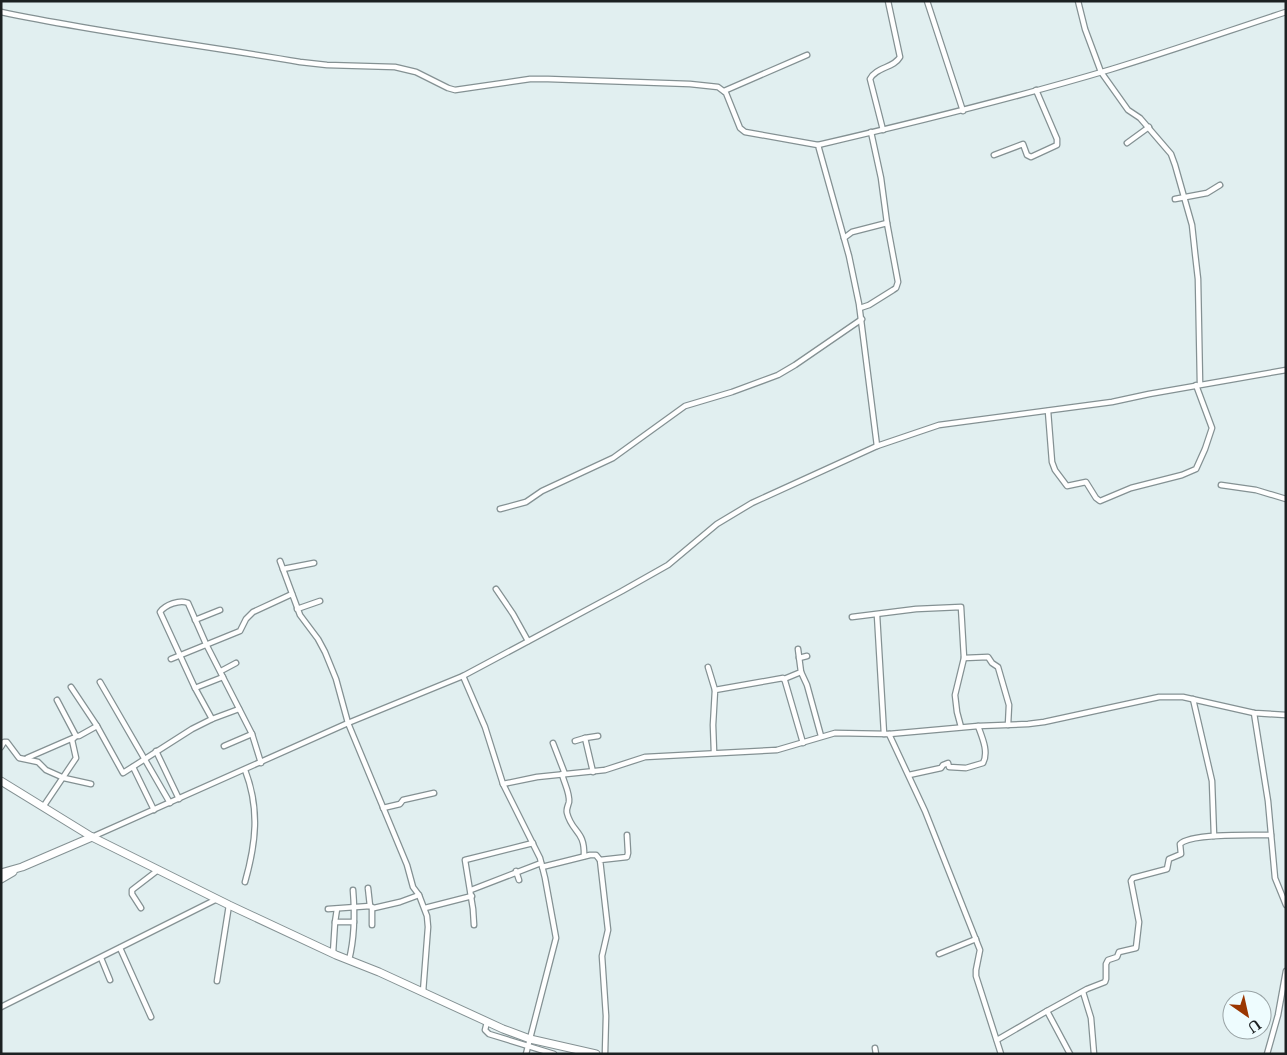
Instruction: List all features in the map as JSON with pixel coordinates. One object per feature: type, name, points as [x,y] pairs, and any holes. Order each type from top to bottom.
[{"type":"main road","points":[[1,781],[92,837],[229,905],[333,953],[487,1022],[530,1039],[596,1054]]},
{"type":"main road","points":[[1,879],[22,867],[92,837]]},
{"type":"main road","points":[[1,873],[22,867]]},
{"type":"street","points":[[883,130],[870,79],[872,74],[896,62],[900,57],[888,1]]},
{"type":"street","points":[[927,1],[963,111]]},
{"type":"street","points":[[1048,412],[1052,462],[1056,470],[1067,486],[1086,482],[1096,498],[1100,500],[1131,488],[1182,475],[1196,469],[1212,428],[1198,385],[1198,279],[1192,225],[1171,154],[1140,118],[1129,112],[1102,72],[1085,29],[1078,1]]},
{"type":"street","points":[[1,12],[123,34],[300,62],[327,65],[395,67],[416,72],[455,90],[530,80],[555,79],[690,84],[718,87],[724,91],[740,128],[745,132],[818,145],[963,111],[1102,72],[1286,12]]},
{"type":"street","points":[[724,91],[807,55]]},
{"type":"street","points":[[994,155],[1023,144],[1027,155],[1030,157],[1057,146],[1057,139],[1036,90]]},
{"type":"street","points":[[1126,143],[1149,128]]},
{"type":"street","points":[[860,308],[883,297],[897,285],[872,132]]},
{"type":"street","points":[[818,145],[844,238],[860,308],[877,446]]},
{"type":"street","points":[[1175,199],[1209,192],[1220,185]]},
{"type":"street","points":[[844,238],[852,232],[887,223]]},
{"type":"street","points":[[500,509],[527,502],[542,490],[613,458],[685,406],[732,392],[778,375],[862,319]]},
{"type":"street","points":[[92,837],[348,723],[463,676],[615,596],[668,565],[719,523],[752,503],[790,484],[806,479],[877,446],[939,425],[1112,402],[1286,370]]},
{"type":"street","points":[[1221,486],[1256,490],[1286,499]]},
{"type":"street","points":[[280,561],[297,609],[325,652],[336,679],[348,723],[407,865],[413,887],[425,908],[428,927],[423,992]]},
{"type":"street","points":[[283,569],[314,564]]},
{"type":"street","points":[[496,589],[528,641]]},
{"type":"street","points":[[171,659],[240,631],[246,619],[253,612],[292,594]]},
{"type":"street","points":[[212,719],[195,688],[160,612],[161,609],[181,601],[188,603],[206,644],[252,734],[261,763]]},
{"type":"street","points":[[297,609],[320,601]]},
{"type":"street","points":[[852,617],[916,609],[961,607],[964,658],[955,695],[960,727]]},
{"type":"street","points":[[195,620],[220,610]]},
{"type":"street","points":[[877,615],[887,734],[909,775],[925,811],[981,953],[976,976],[1001,1054]]},
{"type":"street","points":[[798,650],[801,672],[807,685],[821,736]]},
{"type":"street","points":[[799,658],[807,656]]},
{"type":"street","points":[[964,658],[988,657],[992,663],[998,666],[1009,705],[1008,725]]},
{"type":"street","points":[[220,671],[236,663]]},
{"type":"street","points":[[708,667],[715,690],[714,752]]},
{"type":"street","points":[[715,690],[784,679],[801,672]]},
{"type":"street","points":[[463,676],[485,727],[503,784],[542,865],[556,938],[526,1054]]},
{"type":"street","points":[[195,688],[224,677]]},
{"type":"street","points":[[784,679],[803,743]]},
{"type":"street","points":[[100,682],[170,803]]},
{"type":"street","points":[[71,687],[96,726],[121,771],[126,772],[156,751],[212,719],[239,708]]},
{"type":"street","points":[[503,784],[537,777],[605,770],[645,756],[777,750],[821,736],[843,732],[887,734],[1044,722],[1159,697],[1193,699],[1254,713],[1286,715]]},
{"type":"street","points":[[1193,699],[1212,781],[1214,836]]},
{"type":"street","points":[[57,700],[75,737]]},
{"type":"street","points":[[1254,713],[1268,801],[1275,878],[1286,905]]},
{"type":"street","points":[[25,759],[79,736],[96,726]]},
{"type":"street","points":[[909,775],[941,768],[948,763],[949,767],[966,768],[983,763],[986,756],[985,747],[978,726]]},
{"type":"street","points":[[224,746],[252,734]]},
{"type":"street","points":[[575,741],[598,736]]},
{"type":"street","points":[[43,807],[76,758],[72,740],[75,737]]},
{"type":"street","points":[[585,738],[593,772]]},
{"type":"street","points":[[1,747],[4,742],[8,742],[19,758],[38,762],[46,770],[64,778],[91,784]]},
{"type":"street","points":[[553,743],[564,774],[569,799],[567,814],[575,830],[583,839],[585,847],[584,856]]},
{"type":"street","points":[[156,751],[179,799]]},
{"type":"street","points":[[133,767],[154,810]]},
{"type":"street","points":[[245,770],[251,786],[255,830],[253,854],[245,882]]},
{"type":"street","points":[[383,808],[400,804],[403,800],[434,793]]},
{"type":"street","points":[[600,860],[624,859],[627,857],[627,835]]},
{"type":"street","points":[[998,1040],[1047,1011],[1106,980],[1108,960],[1117,958],[1120,952],[1136,948],[1139,922],[1131,881],[1133,878],[1167,868],[1169,859],[1182,853],[1180,844],[1183,841],[1214,836],[1271,835]]},
{"type":"street","points":[[474,925],[472,896],[466,859],[533,843]]},
{"type":"street","points":[[470,890],[516,872],[542,865],[595,854],[600,860],[608,930],[602,956],[606,1016],[605,1054]]},
{"type":"street","points":[[141,908],[132,894],[132,890],[158,870]]},
{"type":"street","points":[[516,872],[518,880]]},
{"type":"street","points":[[368,888],[372,925]]},
{"type":"street","points":[[349,960],[352,947],[355,907],[353,890]]},
{"type":"street","points":[[328,909],[371,907],[400,902],[419,895]]},
{"type":"street","points":[[425,908],[472,896]]},
{"type":"street","points":[[1,1007],[217,899]]},
{"type":"street","points":[[217,981],[229,905]]},
{"type":"street","points":[[333,953],[337,909]]},
{"type":"street","points":[[335,922],[354,922]]},
{"type":"street","points":[[939,954],[976,939]]},
{"type":"street","points":[[120,948],[150,1017]]},
{"type":"street","points":[[101,958],[110,980]]},
{"type":"street","points":[[1267,1054],[1278,1015],[1286,971]]},
{"type":"street","points":[[1083,992],[1090,1018],[1094,1054]]},
{"type":"street","points":[[1047,1011],[1070,1054]]},
{"type":"street","points":[[487,1022],[486,1030],[488,1034],[554,1054]]}]
